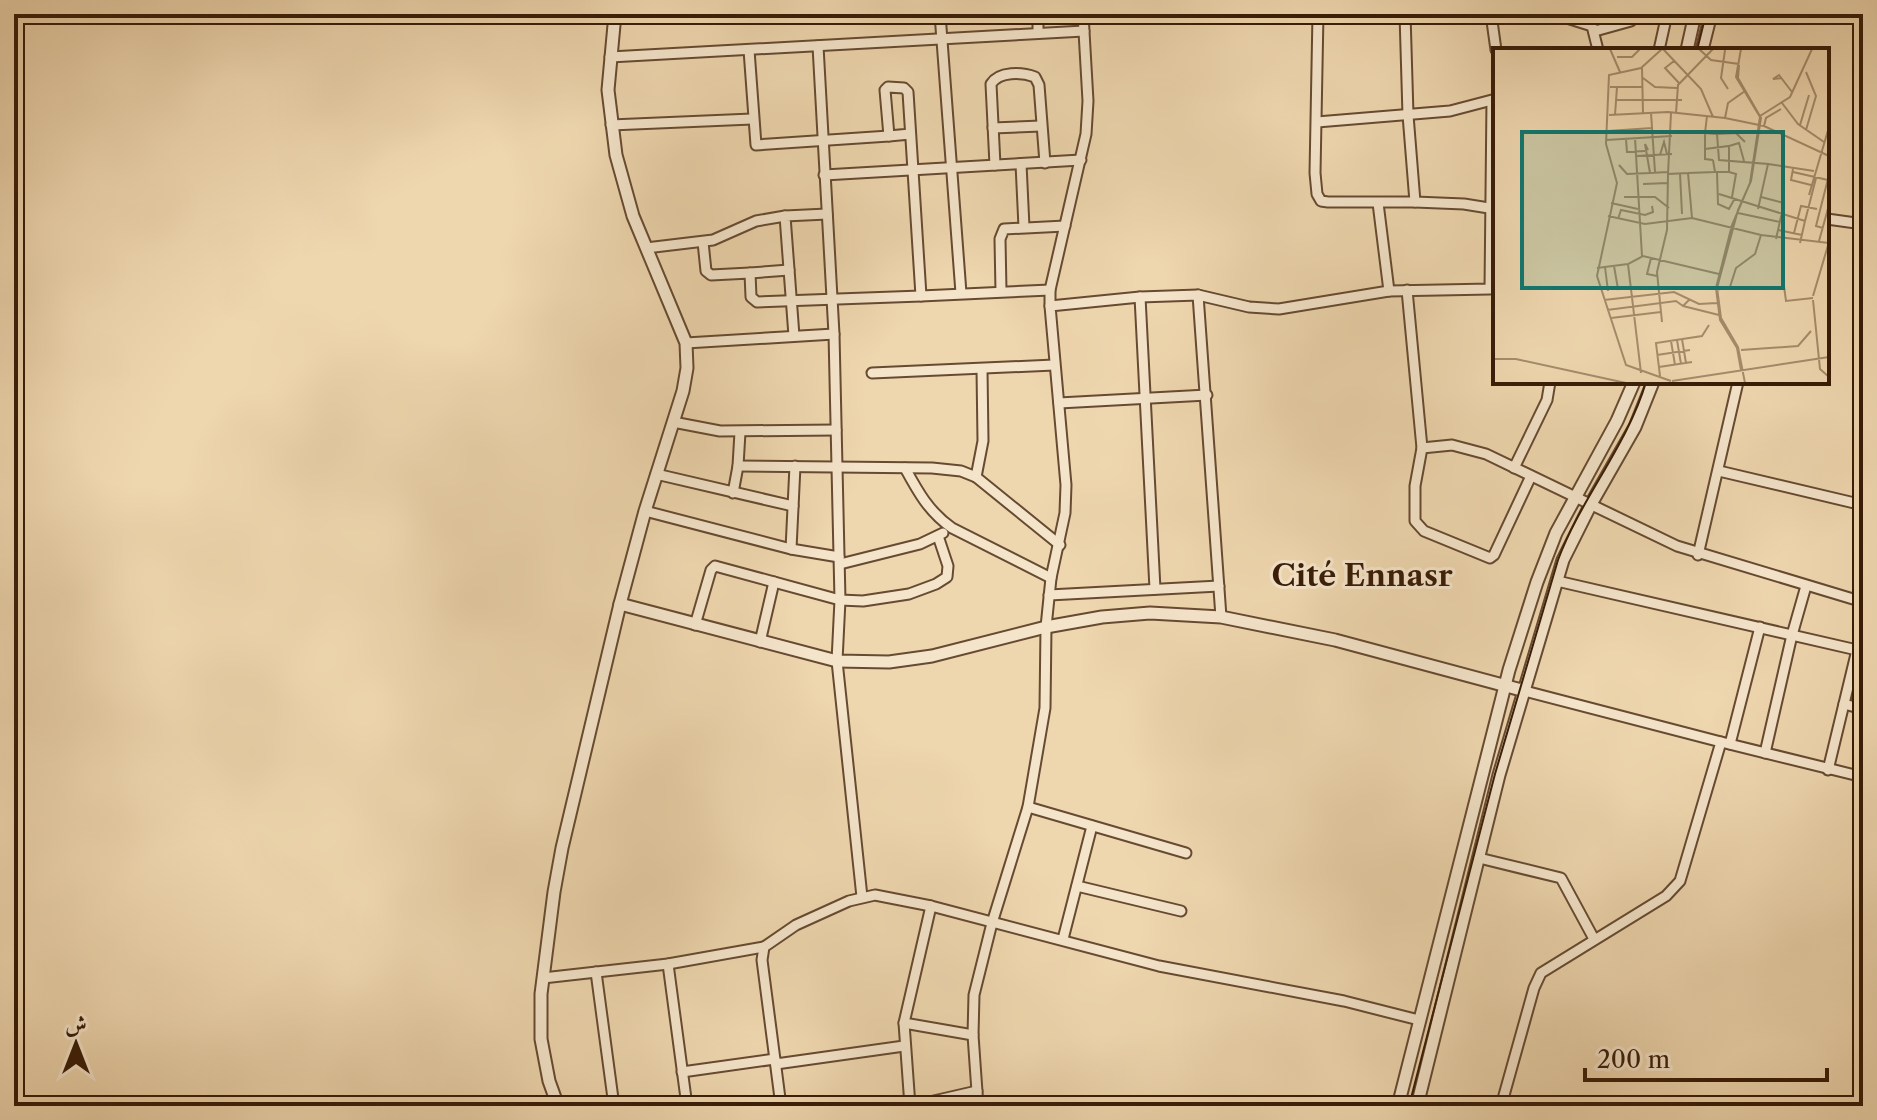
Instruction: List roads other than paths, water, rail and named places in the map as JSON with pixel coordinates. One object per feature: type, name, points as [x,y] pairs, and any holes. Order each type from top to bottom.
[{"type":"street","points":[[558,1106],[549,1081],[541,1039],[543,978],[562,848],[620,604],[687,368],[686,343],[624,190],[611,125],[608,90],[615,14]]},
{"type":"street","points":[[940,14],[961,293]]},
{"type":"street","points":[[1038,14],[1038,33]]},
{"type":"street","points":[[978,1106],[973,1035],[974,995],[992,923],[1028,807],[1045,708],[1046,627],[1051,578],[1060,545],[1066,500],[1050,290],[1081,160],[1088,101],[1083,14]]},
{"type":"street","points":[[1318,14],[1315,182],[1319,200],[1464,204],[1493,209]]},
{"type":"street","points":[[1405,14],[1415,202]]},
{"type":"street","points":[[1420,14],[1445,14]]},
{"type":"street","points":[[1491,14],[1496,48]]},
{"type":"street","points":[[1554,14],[1591,25],[1598,48]]},
{"type":"street","points":[[1595,31],[1631,21],[1636,14]]},
{"type":"street","points":[[1659,48],[1667,14]]},
{"type":"street","points":[[1687,48],[1695,14]]},
{"type":"street","points":[[1702,48],[1711,14]]},
{"type":"street","points":[[610,57],[1084,31]]},
{"type":"street","points":[[818,46],[833,301],[840,600],[837,661],[862,897]]},
{"type":"street","points":[[749,50],[754,142],[759,147],[910,134]]},
{"type":"street","points":[[995,165],[993,81],[1001,75],[1024,74],[1038,81],[1045,163]]},
{"type":"street","points":[[889,136],[885,90],[891,86],[907,90],[921,296]]},
{"type":"street","points":[[1317,122],[1459,110],[1493,100]]},
{"type":"street","points":[[611,125],[752,119]]},
{"type":"street","points":[[993,128],[1041,126]]},
{"type":"street","points":[[824,175],[1081,160]]},
{"type":"street","points":[[1021,164],[1024,227]]},
{"type":"street","points":[[1378,203],[1389,291]]},
{"type":"street","points":[[646,248],[725,237],[756,221],[827,214]]},
{"type":"street","points":[[785,216],[794,336]]},
{"type":"street","points":[[1829,219],[1863,224]]},
{"type":"street","points":[[1001,291],[1001,234],[1008,227],[1065,226]]},
{"type":"street","points":[[703,242],[704,266],[708,274],[789,270]]},
{"type":"street","points":[[750,273],[753,301],[833,301],[1050,290]]},
{"type":"street","points":[[1050,306],[1198,295],[1249,307],[1279,309],[1389,291],[1493,289]]},
{"type":"street","points":[[1407,290],[1422,448],[1415,486],[1415,521],[1424,531],[1485,558],[1494,555],[1531,476]]},
{"type":"street","points":[[1198,295],[1221,617]]},
{"type":"street","points":[[1140,297],[1155,589]]},
{"type":"street","points":[[686,343],[834,334]]},
{"type":"street","points":[[872,373],[1054,365]]},
{"type":"street","points":[[976,477],[983,441],[982,369]]},
{"type":"street","points":[[1514,468],[1547,400],[1550,384]]},
{"type":"street","points":[[1398,1106],[1505,685],[1537,582],[1574,498],[1617,421],[1633,384]]},
{"type":"street","points":[[1417,1106],[1499,775],[1557,581],[1568,549],[1635,427],[1652,384]]},
{"type":"street","points":[[1698,555],[1738,384]]},
{"type":"street","points":[[1059,403],[1207,395]]},
{"type":"street","points":[[673,422],[700,429],[740,432],[836,430]]},
{"type":"street","points":[[733,493],[740,432]]},
{"type":"street","points":[[1422,448],[1462,446],[1486,454],[1698,555],[1863,602]]},
{"type":"street","points":[[738,466],[961,471],[976,477],[1060,545]]},
{"type":"street","points":[[791,549],[795,466]]},
{"type":"street","points":[[905,468],[926,505],[952,528],[1051,578]]},
{"type":"street","points":[[1719,471],[1863,505]]},
{"type":"street","points":[[656,474],[793,506]]},
{"type":"street","points":[[645,511],[839,561],[920,544],[952,528]]},
{"type":"street","points":[[695,625],[711,570],[715,566],[840,600],[885,599],[909,594],[947,577],[949,570],[938,536]]},
{"type":"street","points":[[1557,581],[1857,650]]},
{"type":"street","points":[[760,642],[774,582]]},
{"type":"street","points":[[1049,595],[1219,586]]},
{"type":"street","points":[[1765,753],[1806,586]]},
{"type":"street","points":[[620,604],[837,661],[907,661],[1046,627],[1128,614],[1183,613],[1221,617],[1321,637],[1863,777]]},
{"type":"street","points":[[1828,770],[1863,625]]},
{"type":"street","points":[[1501,1106],[1538,977],[1549,966],[1666,896],[1677,886],[1726,743],[1760,627]]},
{"type":"street","points":[[1844,704],[1863,709]]},
{"type":"street","points":[[1028,807],[1186,853]]},
{"type":"street","points":[[1063,939],[1092,826]]},
{"type":"street","points":[[1479,858],[1561,878],[1594,939]]},
{"type":"street","points":[[1077,886],[1181,911]]},
{"type":"street","points":[[543,978],[668,964],[764,947],[796,925],[862,897],[892,897],[1159,966],[1344,1001],[1419,1020]]},
{"type":"street","points":[[931,906],[904,1023],[911,1106],[977,1091]]},
{"type":"street","points":[[764,947],[762,960],[781,1106]]},
{"type":"street","points":[[668,964],[687,1106]]},
{"type":"street","points":[[596,972],[614,1106]]},
{"type":"street","points":[[904,1023],[973,1035]]},
{"type":"street","points":[[682,1072],[904,1046]]},
{"type":"tram line","points":[[1698,48],[1706,14]]},
{"type":"tram line","points":[[1409,1106],[1495,774],[1558,560],[1627,428],[1645,384]]},
{"type":"district","name":"Cité Ennasr","points":[[1362,576]]}]
